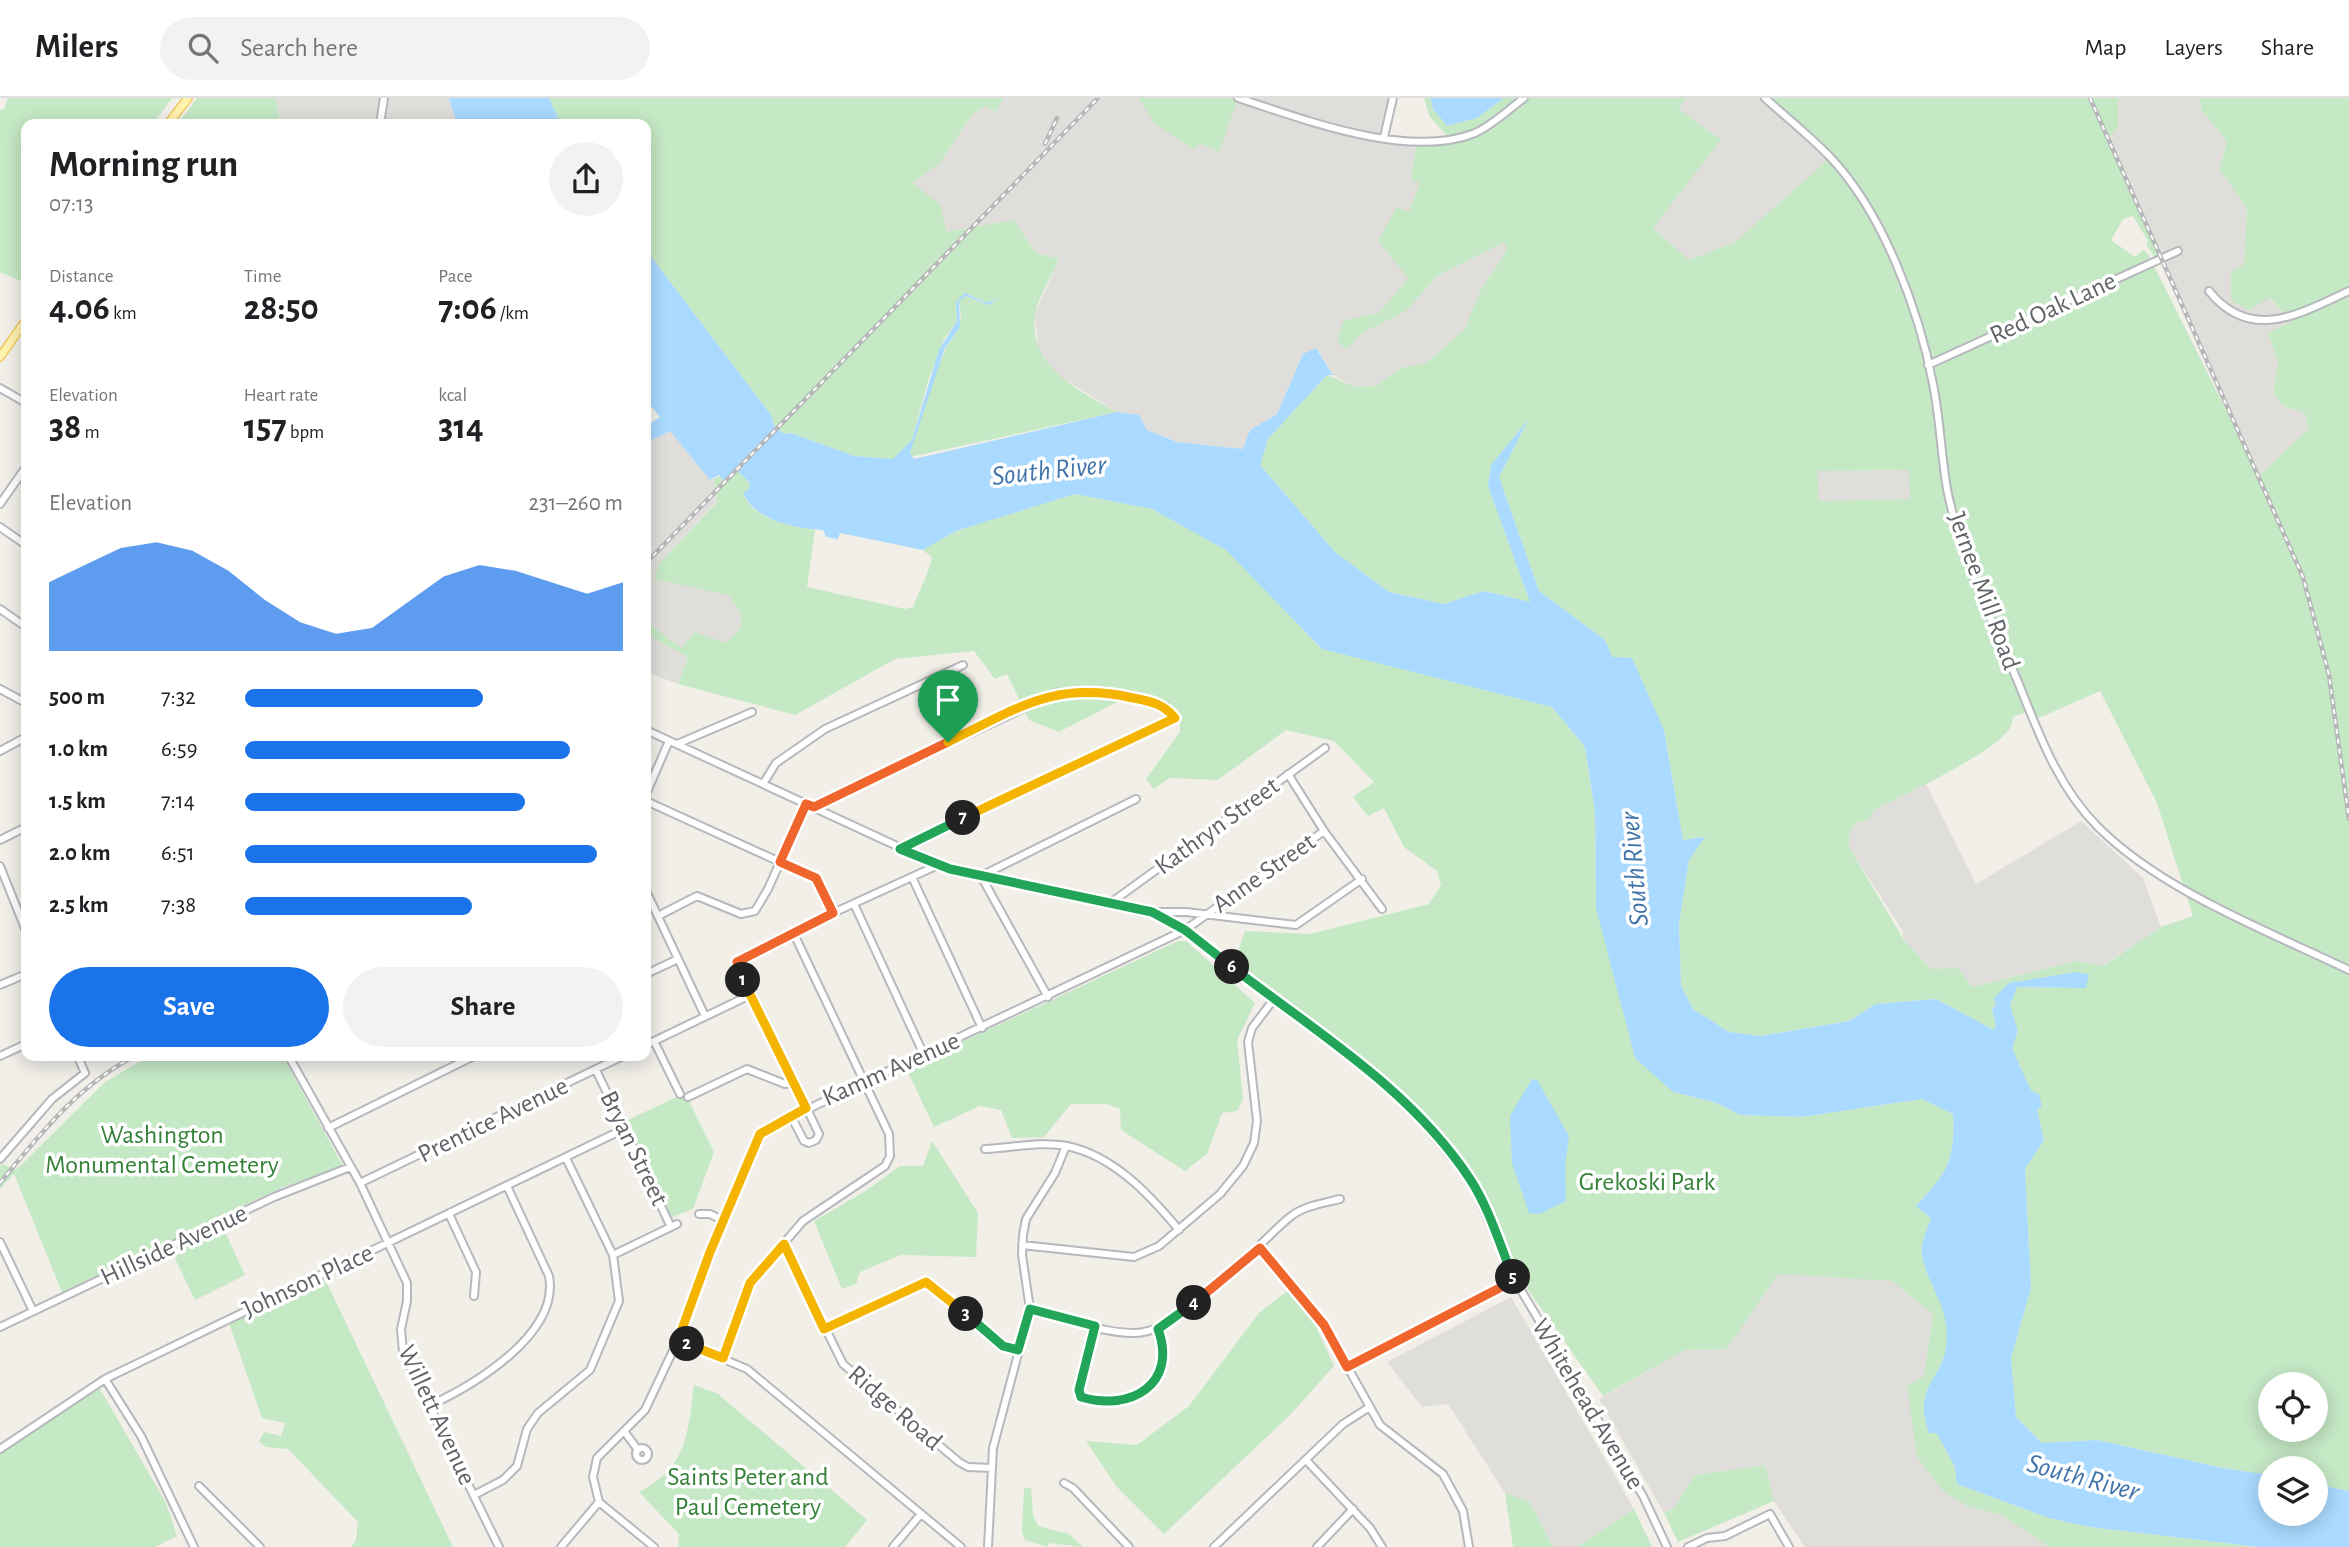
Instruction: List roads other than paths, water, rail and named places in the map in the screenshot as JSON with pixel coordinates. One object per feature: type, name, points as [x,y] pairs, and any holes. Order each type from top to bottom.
[{"type":"main road","points":[[172,119],[188,98]]},
{"type":"main road","points":[[0,357],[21,334]]},
{"type":"street","points":[[381,119],[384,98]]},
{"type":"street","points":[[1238,98],[1314,122],[1384,137],[1417,140],[1463,136],[1483,128],[1524,98]]},
{"type":"street","points":[[1384,137],[1393,98]]},
{"type":"street","name":"Jernee Mill Road","points":[[1765,98],[1831,158],[1868,207],[1889,246],[1928,365],[1947,489],[1968,554],[2043,744],[2072,795],[2114,842],[2158,874],[2349,970]]},
{"type":"street","name":"Red Oak Lane","points":[[1928,365],[2178,251]]},
{"type":"street","points":[[2209,291],[2233,315],[2274,319],[2298,314],[2349,291]]},
{"type":"street","points":[[0,388],[21,400]]},
{"type":"street","points":[[0,504],[21,474]]},
{"type":"street","points":[[0,527],[21,542]]},
{"type":"street","points":[[0,609],[21,624]]},
{"type":"street","points":[[763,785],[776,763],[825,729],[964,666]]},
{"type":"street","points":[[0,689],[21,700]]},
{"type":"street","points":[[814,807],[1056,693],[1105,691],[1166,706],[1175,718],[900,849]]},
{"type":"street","points":[[677,744],[752,712]]},
{"type":"street","name":"Whitehead Avenue","points":[[651,732],[938,865],[1152,912],[1185,930],[1362,1064],[1408,1104],[1471,1180],[1515,1280],[1643,1496],[1667,1547]]},
{"type":"street","points":[[0,751],[21,740]]},
{"type":"street","points":[[651,782],[669,741]]},
{"type":"street","name":"Kathryn Street","points":[[1109,904],[1325,748]]},
{"type":"street","points":[[1288,774],[1324,831],[1382,909]]},
{"type":"street","points":[[1048,997],[981,876],[1136,799]]},
{"type":"street","points":[[651,804],[816,878],[833,913]]},
{"type":"street","points":[[658,916],[697,896],[741,914],[760,907],[806,804]]},
{"type":"street","points":[[0,840],[21,830]]},
{"type":"street","name":"Anne Street","points":[[1185,930],[1324,831]]},
{"type":"street","points":[[791,1116],[804,1141],[813,1142],[819,1134],[750,995],[737,962],[833,913],[938,865]]},
{"type":"street","points":[[0,866],[21,918]]},
{"type":"street","points":[[912,877],[982,1028]]},
{"type":"street","points":[[1152,912],[1296,925],[1362,879]]},
{"type":"street","points":[[651,904],[705,1016]]},
{"type":"street","points":[[854,904],[924,1055]]},
{"type":"street","points":[[17,908],[21,906]]},
{"type":"street","name":"Kamm Avenue","points":[[599,1502],[594,1485],[594,1465],[603,1450],[645,1410],[678,1340],[722,1220],[760,1134],[806,1108],[982,1028],[1185,930]]},
{"type":"street","points":[[723,1358],[750,1283],[803,1222],[877,1173],[890,1156],[889,1134],[794,934]]},
{"type":"street","points":[[651,972],[678,959]]},
{"type":"street","points":[[0,985],[21,976]]},
{"type":"street","points":[[651,1042],[750,995]]},
{"type":"street","points":[[1022,1245],[1134,1257],[1159,1246],[1220,1194],[1243,1166],[1254,1143],[1256,1121],[1248,1042],[1252,1028],[1274,999]]},
{"type":"street","points":[[654,1041],[680,1094]]},
{"type":"street","points":[[0,1056],[21,1046]]},
{"type":"street","points":[[0,1159],[52,1099],[85,1073],[80,1061]]},
{"type":"street","name":"Willett Avenue","points":[[291,1061],[360,1183],[407,1283],[407,1300],[401,1329],[403,1352],[499,1547]]},
{"type":"street","points":[[328,1128],[464,1061]]},
{"type":"street","name":"Prentice Avenue","points":[[360,1183],[613,1061]]},
{"type":"street","points":[[688,1097],[747,1069],[785,1084],[793,1083]]},
{"type":"street","name":"Bryan Street","points":[[596,1070],[674,1225],[613,1255]]},
{"type":"street","name":"Johnson Place","points":[[0,1449],[105,1378],[624,1129]]},
{"type":"street","points":[[985,1149],[1066,1146],[1127,1175],[1179,1230]]},
{"type":"street","points":[[988,1547],[996,1433],[1030,1309],[1022,1245],[1026,1219],[1055,1174],[1066,1146]]},
{"type":"street","points":[[474,1495],[503,1480],[517,1466],[527,1429],[532,1421],[590,1370],[619,1301],[613,1255],[566,1157]]},
{"type":"street","name":"Hillside Avenue","points":[[0,1327],[274,1197],[350,1167]]},
{"type":"street","points":[[429,1406],[468,1388],[532,1333],[546,1309],[551,1288],[549,1276],[507,1186]]},
{"type":"street","points":[[1030,1309],[1133,1333],[1158,1329],[1180,1316],[1260,1248],[1292,1215],[1340,1199]]},
{"type":"street","points":[[449,1214],[476,1272],[474,1296]]},
{"type":"street","points":[[699,1214],[710,1214],[722,1220]]},
{"type":"street","points":[[0,1242],[33,1311]]},
{"type":"street","name":"Ridge Road","points":[[784,1244],[843,1364],[950,1456],[968,1466],[992,1468]]},
{"type":"street","points":[[1260,1248],[1324,1325],[1368,1408],[1389,1434],[1426,1458],[1443,1474],[1463,1511],[1469,1547]]},
{"type":"street","points":[[1347,1367],[1515,1280]]},
{"type":"street","points":[[824,1329],[926,1282],[1003,1346],[1018,1350]]},
{"type":"street","points":[[1095,1326],[1079,1390],[1081,1397],[1108,1402],[1137,1396],[1157,1377],[1164,1361],[1164,1346],[1158,1329]]},
{"type":"street","points":[[678,1340],[747,1369],[961,1547]]},
{"type":"street","points":[[105,1378],[141,1436],[194,1547]]},
{"type":"street","points":[[1214,1547],[1350,1418],[1368,1408]]},
{"type":"street","points":[[624,1431],[638,1450]]},
{"type":"street","points":[[1306,1460],[1353,1509],[1381,1547]]},
{"type":"street","points":[[1064,1483],[1129,1547]]},
{"type":"street","points":[[199,1486],[260,1547]]},
{"type":"street","points":[[561,1547],[599,1502],[654,1547]]},
{"type":"street","points":[[1317,1547],[1353,1509]]},
{"type":"street","points":[[893,1547],[921,1514]]},
{"type":"street","points":[[1688,1547],[1707,1538],[1725,1536],[1770,1514],[1789,1547]]},
{"type":"water","points":[[449,98],[549,98],[559,119],[455,119]]},
{"type":"water","points":[[1431,98],[1504,98],[1477,118],[1447,126],[1433,109]]},
{"type":"water","name":"South River","points":[[651,257],[771,415],[774,425],[784,434],[791,433],[854,456],[893,459],[912,440],[939,350],[957,321],[956,302],[965,293],[986,303],[1000,298],[988,305],[966,296],[959,301],[960,327],[945,348],[910,453],[914,459],[1117,412],[1139,415],[1147,430],[1177,442],[1243,449],[1250,430],[1277,414],[1303,354],[1316,348],[1333,375],[1327,375],[1268,439],[1260,465],[1335,552],[1389,592],[1444,604],[1484,591],[1530,602],[1488,486],[1491,465],[1528,420],[1499,477],[1539,591],[1605,640],[1612,657],[1632,658],[1664,730],[1683,840],[1705,837],[1689,860],[1679,923],[1681,986],[1693,1009],[1729,1032],[1760,1036],[1849,1021],[1876,1004],[1936,999],[1994,1030],[1994,998],[2009,983],[2075,972],[2089,974],[2086,988],[2017,987],[2010,1005],[2018,1031],[2012,1048],[2031,1091],[2039,1094],[2042,1106],[2037,1110],[2044,1140],[2025,1169],[2031,1288],[2011,1358],[2016,1417],[2042,1443],[2097,1440],[2258,1473],[2258,1526],[2328,1526],[2328,1487],[2349,1491],[2349,1547],[2259,1547],[2090,1527],[2049,1518],[1957,1484],[1955,1467],[1937,1433],[1929,1433],[1925,1416],[1927,1392],[1941,1364],[1947,1337],[1941,1305],[1922,1255],[1923,1241],[1931,1218],[1916,1206],[1936,1184],[1947,1165],[1953,1143],[1953,1114],[1922,1099],[1801,1117],[1740,1115],[1717,1103],[1673,1092],[1635,1058],[1596,908],[1595,812],[1585,747],[1552,707],[1322,649],[1226,550],[1152,509],[1075,494],[956,531],[923,550],[840,533],[838,539],[826,537],[823,530],[788,525],[757,510],[743,493],[749,489],[750,483],[735,469],[724,480],[719,475],[710,480],[670,431],[651,440],[651,423],[660,417],[651,406]]},
{"type":"water","points":[[1532,1079],[1537,1080],[1569,1136],[1565,1167],[1566,1201],[1539,1214],[1529,1213],[1512,1163],[1510,1116]]},
{"type":"railway","points":[[651,558],[1098,98]]},
{"type":"railway","points":[[2090,98],[2303,577],[2329,675],[2349,819]]},
{"type":"railway","points":[[1045,144],[1057,118]]},
{"type":"railway","points":[[0,1183],[79,1095],[126,1061]]},
{"type":"park label","name":"Washington Monumental Cemetery","points":[[162,1150]]},
{"type":"park label","name":"Grekoski Park","points":[[1647,1182]]},
{"type":"park label","name":"Saints Peter and Paul Cemetery","points":[[748,1492]]}]
